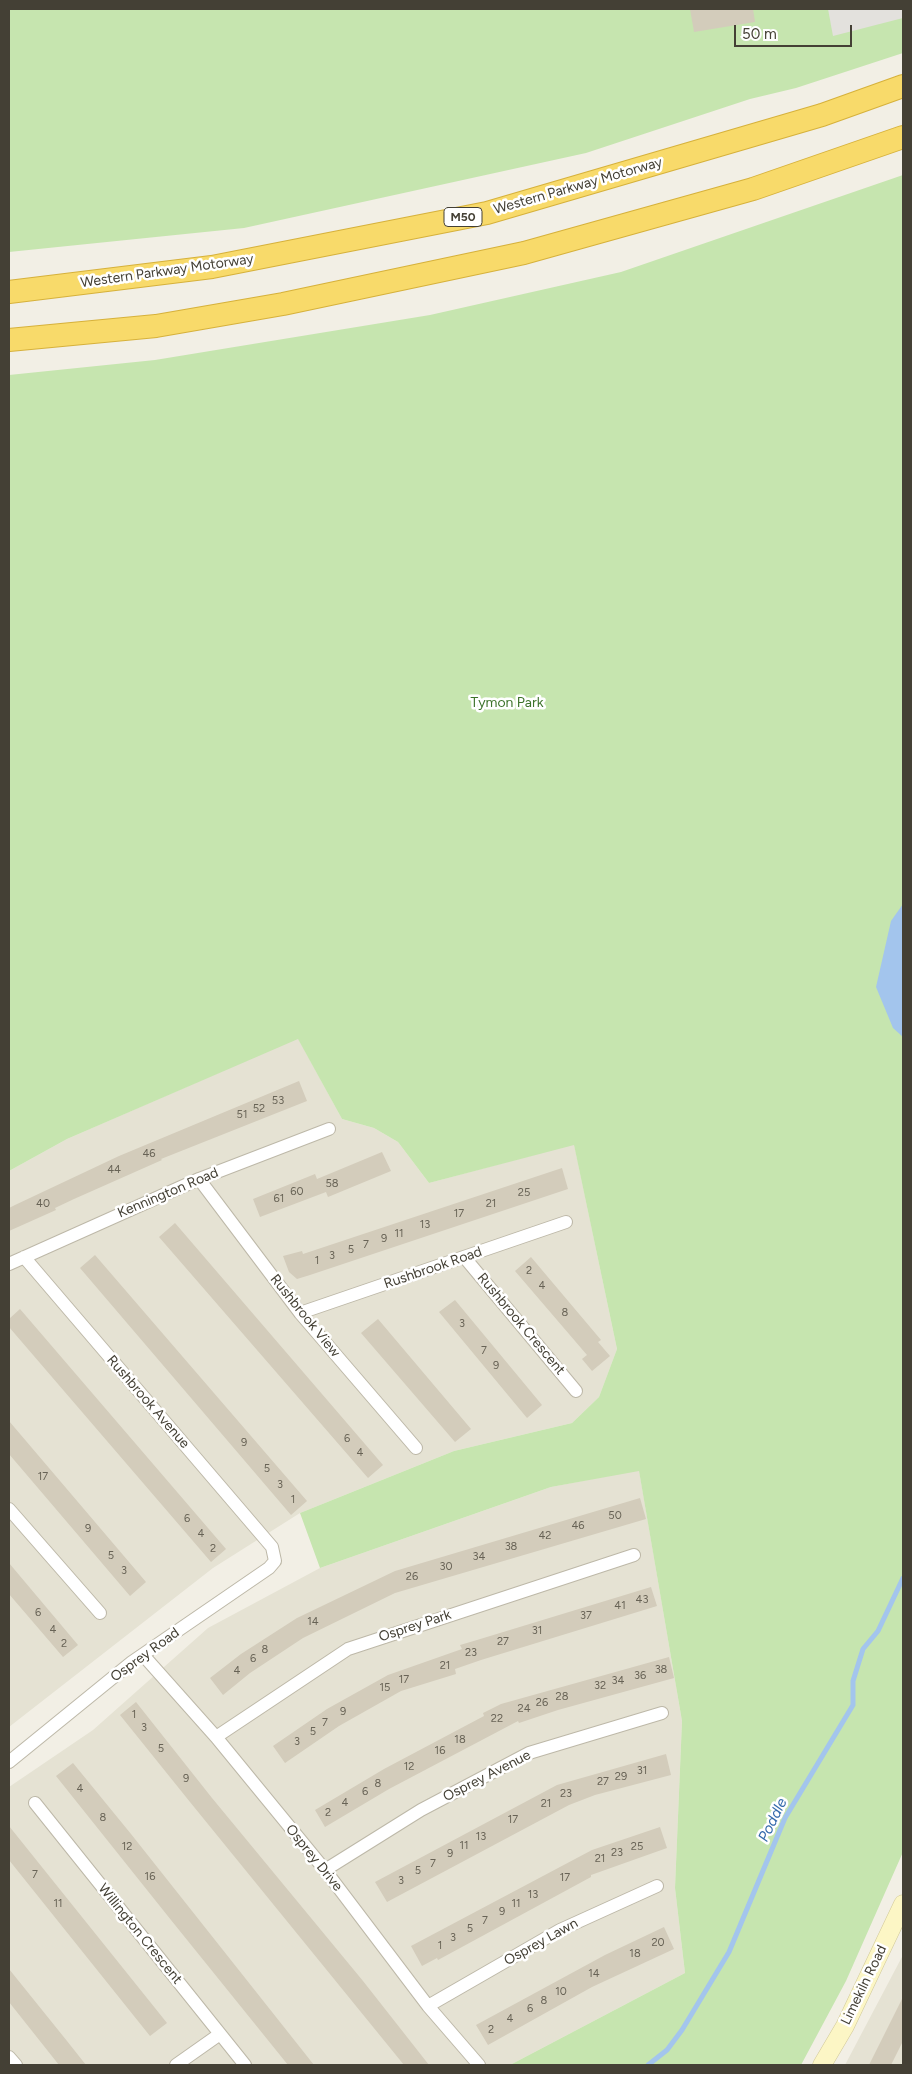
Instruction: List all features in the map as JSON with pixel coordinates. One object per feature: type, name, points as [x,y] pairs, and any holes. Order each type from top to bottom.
[{"type":"highway","name":"Western Parkway Motorway","points":[[9,292],[212,267],[487,213],[822,115],[903,86]]},
{"type":"highway","points":[[9,340],[166,324],[283,304],[524,253],[753,189],[903,137]]},
{"type":"street","name":"Kennington Road","points":[[9,1264],[199,1179],[329,1129]]},
{"type":"street","name":"Rushbrook View","points":[[199,1179],[300,1313],[416,1448]]},
{"type":"street","name":"Rushbrook Road","points":[[300,1313],[566,1222]]},
{"type":"street","name":"Rushbrook Avenue","points":[[24,1256],[272,1547]]},
{"type":"street","name":"Rushbrook Crescent","points":[[465,1258],[576,1391]]},
{"type":"street","points":[[9,1509],[100,1613]]},
{"type":"street","name":"Osprey Road","points":[[9,1762],[143,1655],[269,1568],[275,1561],[272,1547]]},
{"type":"street","name":"Osprey Park","points":[[216,1737],[348,1649],[634,1555]]},
{"type":"street","name":"Osprey Drive","points":[[143,1655],[216,1737],[325,1870],[428,2006],[479,2065]]},
{"type":"street","name":"Osprey Avenue","points":[[325,1870],[422,1810],[529,1753],[662,1713]]},
{"type":"street","name":"Willington Crescent","points":[[35,1803],[246,2065]]},
{"type":"street","name":"Osprey Lawn","points":[[428,2006],[560,1930],[657,1886]]},
{"type":"street","name":"Limekiln Road","points":[[822,2065],[845,2026],[903,1904]]},
{"type":"street","points":[[176,2065],[220,2034]]},
{"type":"street","points":[[9,2056],[16,2065]]},
{"type":"shaded area","points":[[828,9],[903,9],[903,18],[833,36]]},
{"type":"shaded area","points":[[298,1038],[342,1119],[374,1128],[398,1142],[429,1183],[574,1144],[617,1349],[599,1397],[572,1423],[454,1451],[300,1513],[213,1568],[9,1727],[9,1171],[67,1139]]},
{"type":"shaded area","points":[[639,1470],[682,1721],[675,1888],[685,1973],[510,2065],[9,2065],[9,1787],[93,1730],[208,1628],[320,1568],[551,1487]]},
{"type":"shaded area","points":[[903,1955],[903,2065],[845,2065],[855,2046]]},
{"type":"green space","points":[[9,9],[903,9],[903,53],[796,88],[750,99],[586,153],[244,228],[9,252]]},
{"type":"green space","name":"Tymon Park","points":[[903,175],[903,1852],[846,1981],[801,2065],[510,2065],[685,1973],[675,1888],[682,1721],[639,1471],[551,1487],[320,1568],[300,1513],[454,1451],[572,1423],[599,1397],[617,1349],[574,1145],[429,1183],[398,1142],[374,1128],[342,1119],[298,1039],[67,1139],[9,1171],[9,375],[155,360],[430,315],[621,272]]},
{"type":"water","points":[[903,904],[903,1037],[893,1028],[876,987],[891,921]]},
{"type":"building","points":[[690,9],[753,9],[755,22],[694,32]]},
{"type":"building","points":[[299,1081],[307,1101],[161,1159],[9,1231],[9,1208],[119,1156]]},
{"type":"building","points":[[382,1152],[391,1171],[328,1197],[326,1192],[260,1217],[253,1199],[315,1174],[317,1179]]},
{"type":"building","points":[[562,1168],[568,1189],[310,1275],[297,1279],[289,1272],[283,1256],[302,1251],[303,1254]]},
{"type":"building","points":[[175,1223],[383,1465],[368,1478],[159,1237]]},
{"type":"building","points":[[95,1255],[307,1501],[291,1515],[80,1268]]},
{"type":"building","points":[[531,1257],[601,1340],[598,1342],[610,1356],[592,1371],[582,1359],[587,1355],[515,1271]]},
{"type":"building","points":[[455,1300],[542,1405],[527,1418],[439,1312]]},
{"type":"building","points":[[20,1309],[226,1549],[211,1562],[9,1327],[9,1319]]},
{"type":"building","points":[[378,1319],[471,1429],[455,1442],[361,1333]]},
{"type":"building","points":[[9,1421],[146,1582],[130,1596],[9,1454]]},
{"type":"building","points":[[640,1498],[646,1519],[395,1593],[303,1638],[250,1673],[223,1695],[210,1678],[241,1654],[297,1618],[395,1571]]},
{"type":"building","points":[[9,1563],[78,1645],[63,1657],[9,1594]]},
{"type":"building","points":[[651,1587],[657,1606],[481,1660],[455,1669],[456,1674],[401,1691],[339,1726],[285,1763],[273,1746],[327,1709],[388,1675],[462,1649],[460,1645]]},
{"type":"building","points":[[669,1657],[674,1678],[558,1710],[519,1723],[518,1721],[389,1789],[325,1827],[315,1810],[384,1769],[484,1716],[483,1713],[501,1704]]},
{"type":"building","points":[[136,1702],[429,2065],[404,2065],[190,1802],[120,1715]]},
{"type":"building","points":[[666,1754],[671,1775],[595,1795],[569,1805],[387,1902],[375,1882],[557,1785]]},
{"type":"building","points":[[73,1763],[314,2065],[288,2065],[56,1776]]},
{"type":"building","points":[[9,1826],[167,2023],[150,2036],[9,1860]]},
{"type":"building","points":[[660,1827],[667,1848],[591,1875],[591,1877],[438,1960],[437,1958],[422,1966],[411,1946],[592,1850]]},
{"type":"building","points":[[664,1927],[674,1949],[592,1987],[488,2045],[476,2025],[605,1955]]},
{"type":"building","points":[[9,1969],[86,2065],[59,2065],[9,2002]]},
{"type":"building","points":[[903,1997],[903,2041],[891,2065],[869,2065]]},
{"type":"waterway","name":"Poddle","points":[[648,2065],[667,2050],[682,2030],[729,1952],[785,1818],[853,1705],[853,1681],[863,1649],[878,1631],[903,1578]]}]
